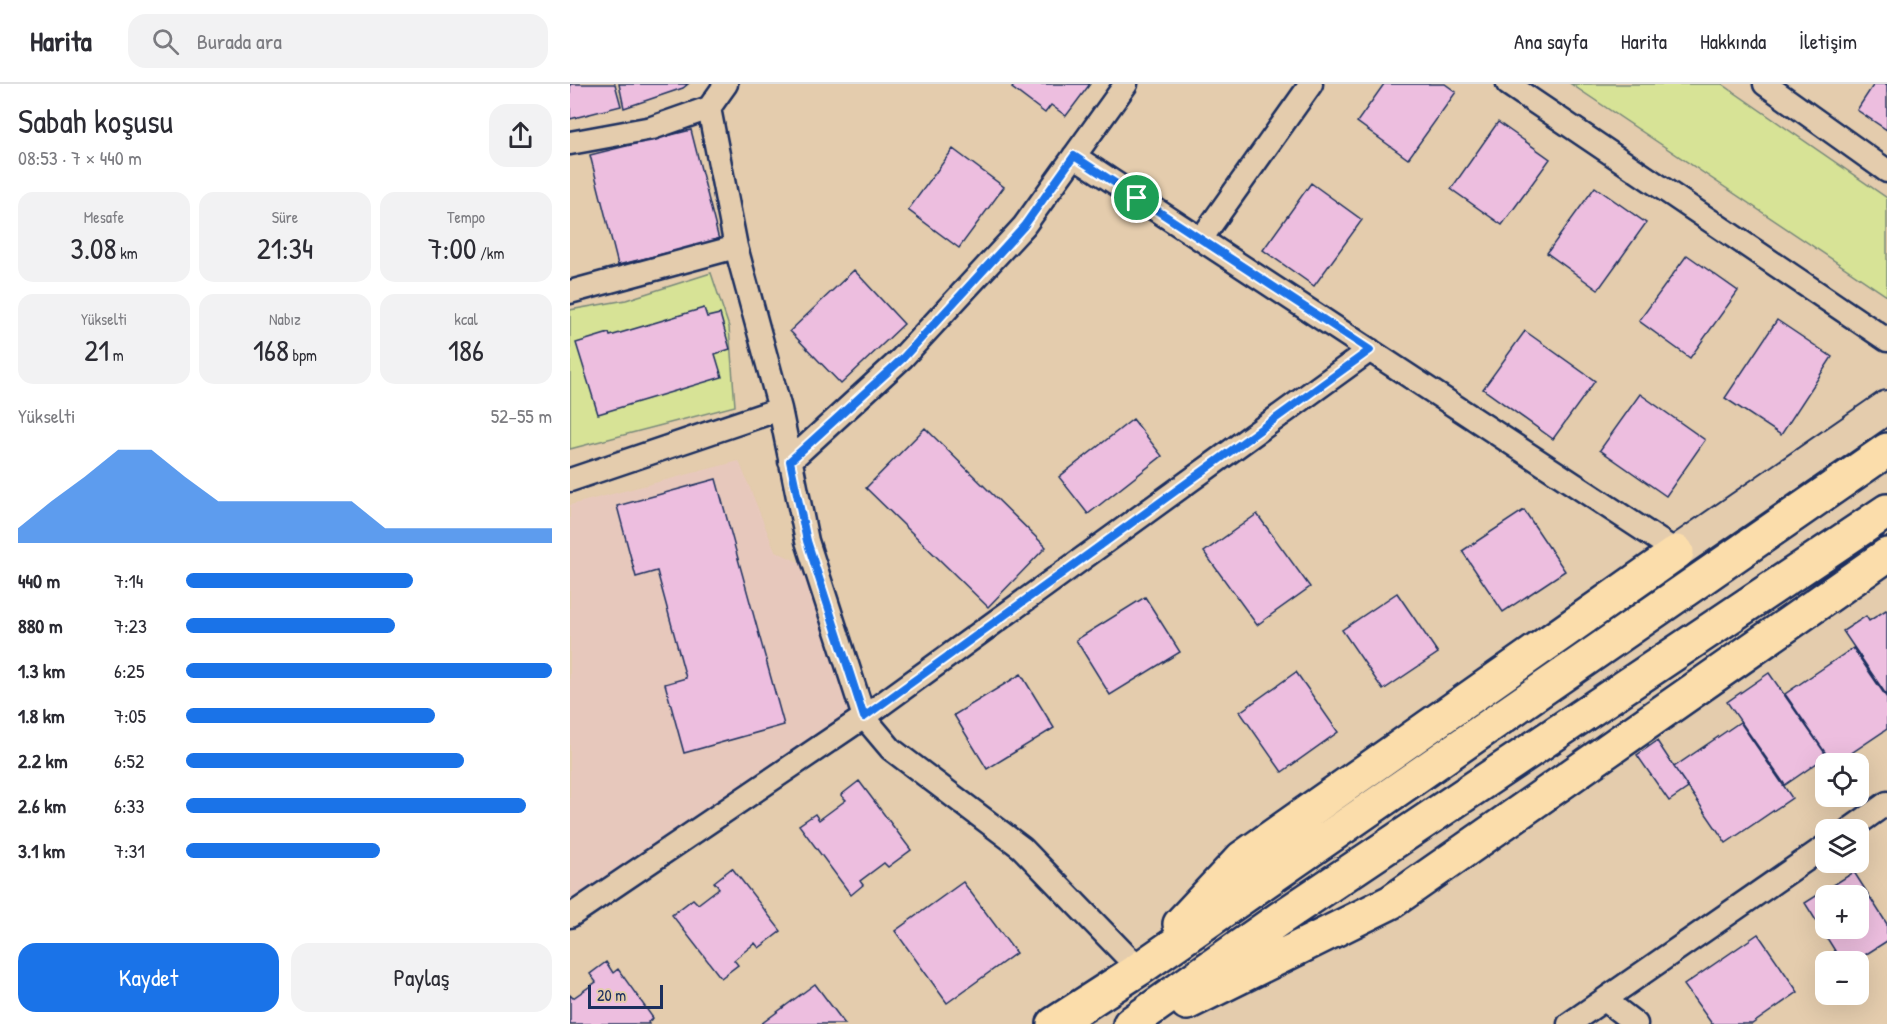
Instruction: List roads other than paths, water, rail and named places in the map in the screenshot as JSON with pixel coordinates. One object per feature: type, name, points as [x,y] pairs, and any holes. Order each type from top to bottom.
[{"type":"main road","points":[[1054,1024],[1139,969],[1887,450]]},
{"type":"main road","points":[[1130,1024],[1279,919],[1887,511]]},
{"type":"main road","points":[[1139,969],[1242,858],[1677,552]]},
{"type":"main road","points":[[1145,1024],[1391,902],[1887,555]]},
{"type":"street","points":[[570,143],[652,128],[708,108],[726,84]]},
{"type":"street","points":[[790,461],[903,358],[1024,226],[1126,84]]},
{"type":"street","points":[[1201,239],[1311,84]]},
{"type":"street","points":[[1508,84],[1887,340]]},
{"type":"street","points":[[1765,84],[1887,171]]},
{"type":"street","points":[[708,108],[736,247],[780,409],[807,541],[864,717],[891,749],[1022,848],[1139,969]]},
{"type":"street","points":[[1074,156],[1677,552],[1887,407]]},
{"type":"street","points":[[570,292],[736,247]]},
{"type":"street","points":[[570,916],[864,717],[1370,350]]},
{"type":"street","points":[[570,480],[780,409]]},
{"type":"street","points":[[1865,819],[1887,803]]},
{"type":"street","points":[[1569,1024],[1815,854]]},
{"type":"street","points":[[1605,1000],[1636,1024]]}]
